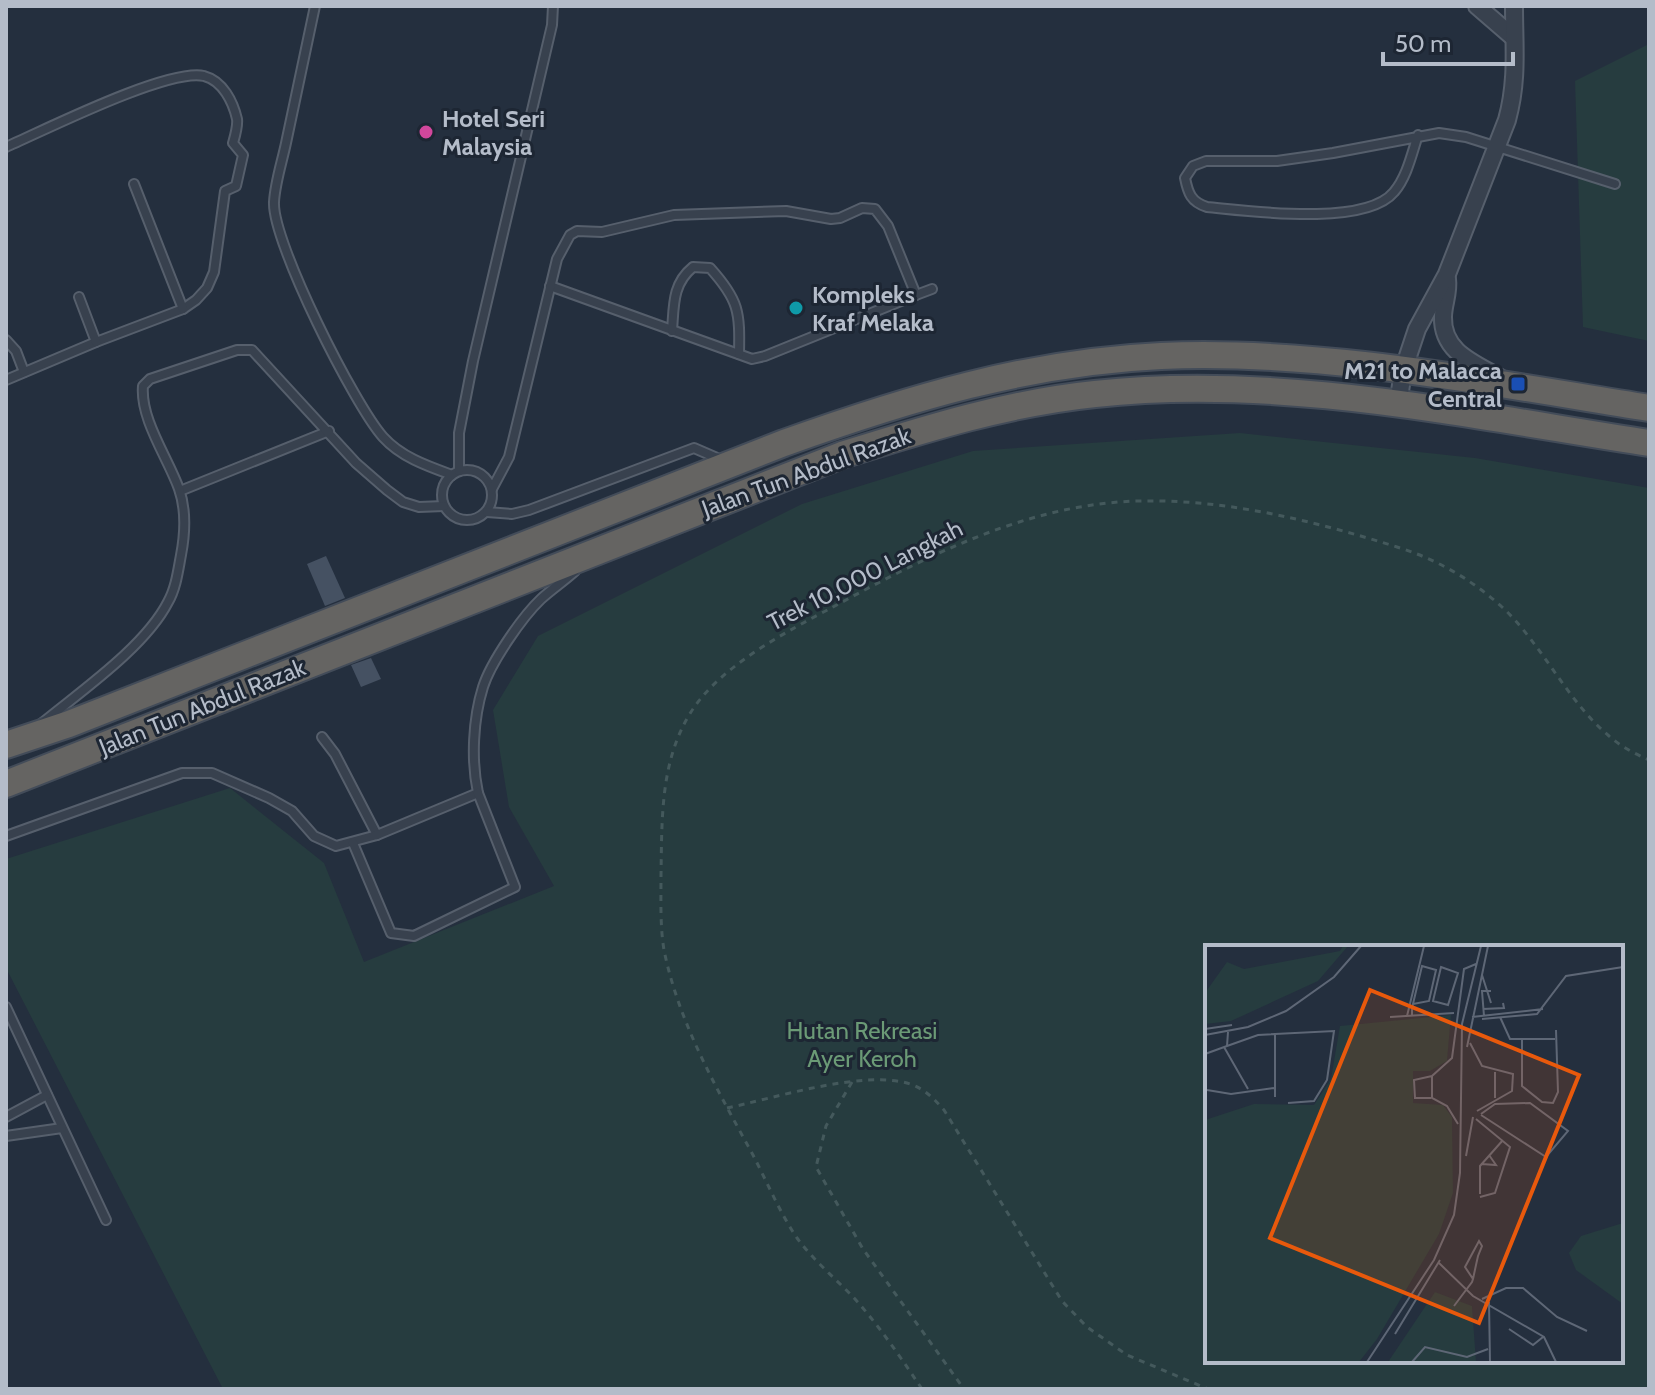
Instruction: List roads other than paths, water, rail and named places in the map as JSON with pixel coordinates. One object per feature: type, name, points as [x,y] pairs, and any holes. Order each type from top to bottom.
[{"type":"highway","name":"Jalan Tun Abdul Razak","points":[[11,740],[69,724],[731,464],[889,406],[1001,377],[1157,356],[1268,357],[1403,371],[1649,408]]},
{"type":"highway","name":"Jalan Tun Abdul Razak","points":[[6,784],[842,455],[965,417],[1014,406],[1095,394],[1199,388],[1286,392],[1398,405],[1649,443]]},
{"type":"street","points":[[1477,6],[1514,38]]},
{"type":"street","points":[[1398,405],[1403,371],[1417,329],[1447,274],[1514,96],[1517,68],[1514,6]]},
{"type":"street","points":[[1447,274],[1448,291],[1442,319],[1447,341],[1461,356],[1515,386]]},
{"type":"lane","points":[[315,6],[274,202],[280,236],[332,353],[367,417],[384,438],[399,451],[423,464],[455,473],[475,471],[488,481],[492,489]]},
{"type":"lane","points":[[553,6],[552,25],[465,404],[455,473],[442,489],[444,506],[449,513],[464,521],[480,518],[491,505],[492,489],[509,457],[557,259],[570,235],[577,231],[602,232],[674,215],[786,211],[831,219],[862,208],[875,209],[888,226],[916,295]]},
{"type":"lane","points":[[6,147],[152,84],[204,76],[223,87],[238,121],[233,143],[243,155],[236,186],[225,191],[214,272],[207,288],[196,300],[183,309],[6,380]]},
{"type":"lane","points":[[1418,135],[1400,183],[1393,193],[1366,208],[1278,215],[1207,207],[1196,203],[1188,193],[1185,178],[1193,166],[1206,161],[1277,161],[1333,153],[1418,135],[1439,133],[1466,137],[1615,184]]},
{"type":"lane","points":[[134,184],[183,309]]},
{"type":"lane","points":[[672,331],[675,292],[681,278],[693,267],[710,268],[735,301],[740,324],[739,354]]},
{"type":"lane","points":[[550,286],[752,359],[932,289]]},
{"type":"lane","points":[[79,297],[96,342]]},
{"type":"lane","points":[[6,340],[16,351],[24,372]]},
{"type":"lane","points":[[11,740],[135,645],[168,602],[184,540],[180,491],[145,410],[143,386],[150,379],[237,350],[252,350],[356,463],[403,502],[419,507],[444,506]]},
{"type":"lane","points":[[180,491],[329,431]]},
{"type":"lane","points":[[487,512],[512,514],[529,510],[694,448],[731,464]]},
{"type":"lane","points":[[353,843],[391,933],[414,936],[515,887],[474,777],[475,739],[483,686],[500,653],[539,601],[603,547]]},
{"type":"lane","points":[[322,737],[335,754],[377,835]]},
{"type":"lane","points":[[6,836],[162,779],[198,772],[224,778],[282,804],[323,843],[336,846],[377,835],[478,793]]},
{"type":"lane","points":[[6,1007],[106,1220]]},
{"type":"lane","points":[[6,1117],[47,1095]]},
{"type":"lane","points":[[6,1136],[62,1128]]},
{"type":"place","name":"Hotel Seri Malaysia","points":[[426,132]]},
{"type":"place","name":"Kompleks Kraf Melaka","points":[[796,308]]},
{"type":"place","name":"M21 to Malacca Central","points":[[1518,384]]},
{"type":"park label","name":"Hutan Rekreasi Ayer Keroh","points":[[862,1044]]}]
